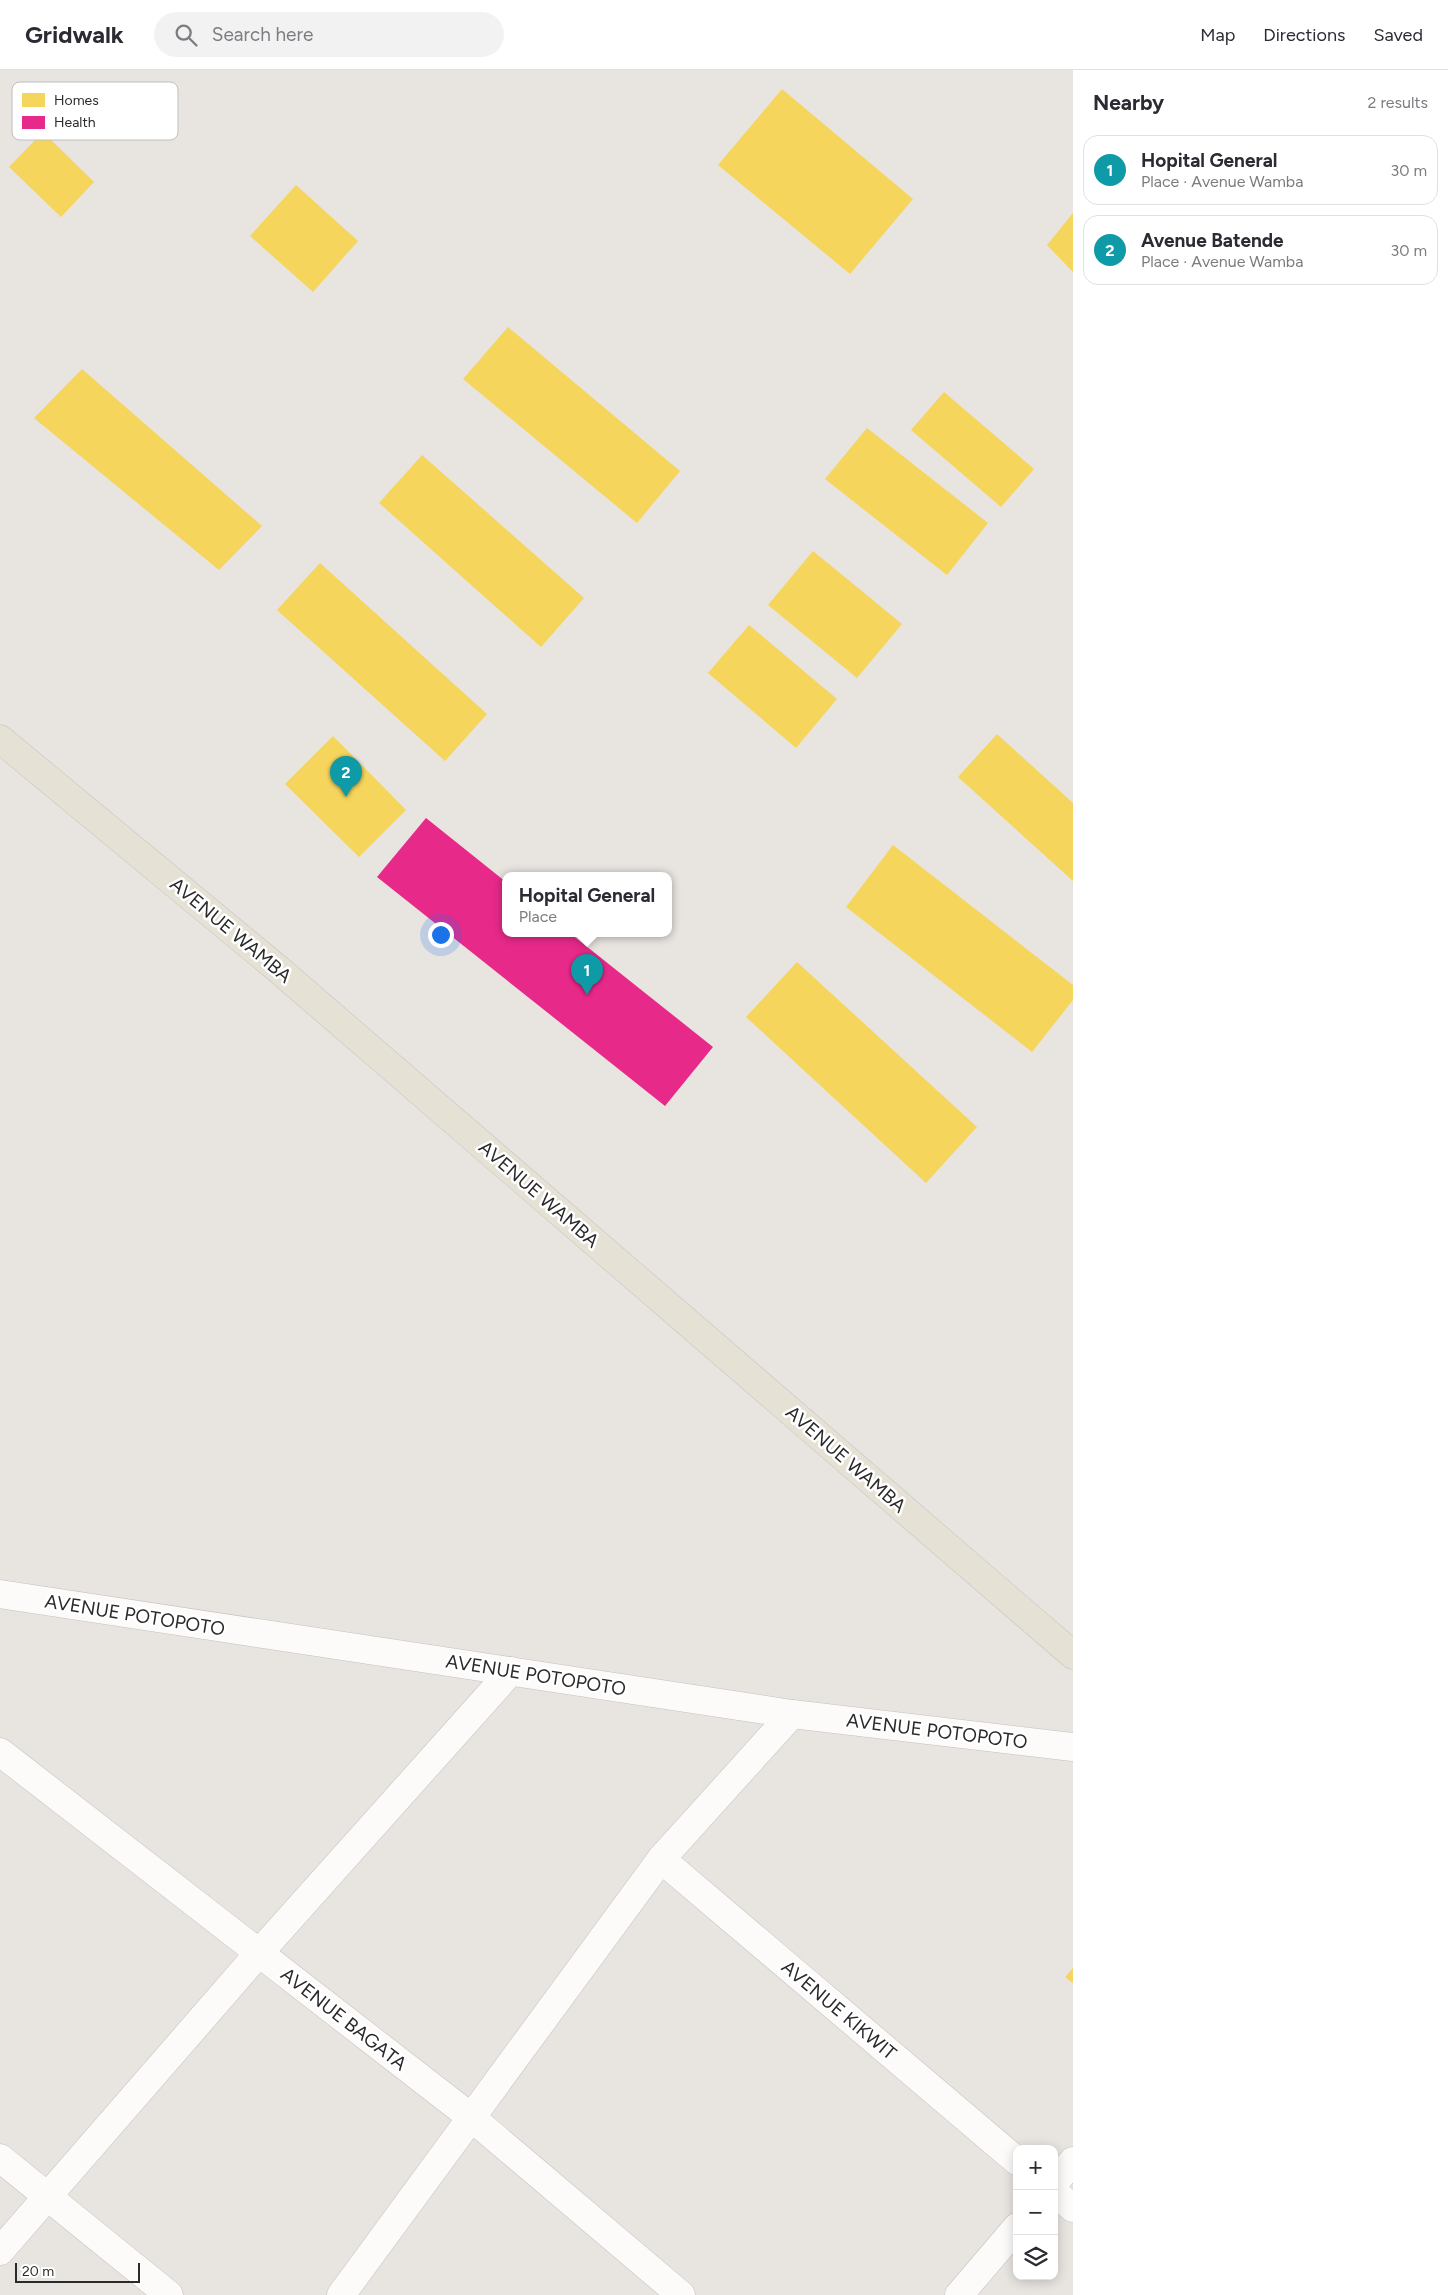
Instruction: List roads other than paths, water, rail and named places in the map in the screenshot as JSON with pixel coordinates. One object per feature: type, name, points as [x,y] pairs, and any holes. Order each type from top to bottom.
[{"type":"main road","name":"AVENUE WAMBA","points":[[0,739],[278,968],[1073,1655]]},
{"type":"street","name":"AVENUE POTOPOTO","points":[[0,1595],[792,1714],[1073,1747]]},
{"type":"street","points":[[0,2251],[49,2197],[259,1952],[511,1671]]},
{"type":"street","points":[[341,2295],[661,1859],[792,1714]]},
{"type":"street","name":"AVENUE BAGATA","points":[[0,1752],[472,2118],[681,2295]]},
{"type":"street","name":"AVENUE KIKWIT","points":[[661,1859],[1013,2158]]},
{"type":"street","points":[[0,2158],[169,2295]]},
{"type":"street","points":[[1058,2178],[1073,2160]]},
{"type":"street","points":[[1058,2195],[1073,2208]]},
{"type":"street","points":[[959,2295],[1013,2232]]},
{"type":"place","name":"Avenue Batende","points":[[346,797]]},
{"type":"place","name":"Hopital General","points":[[587,995]]}]
